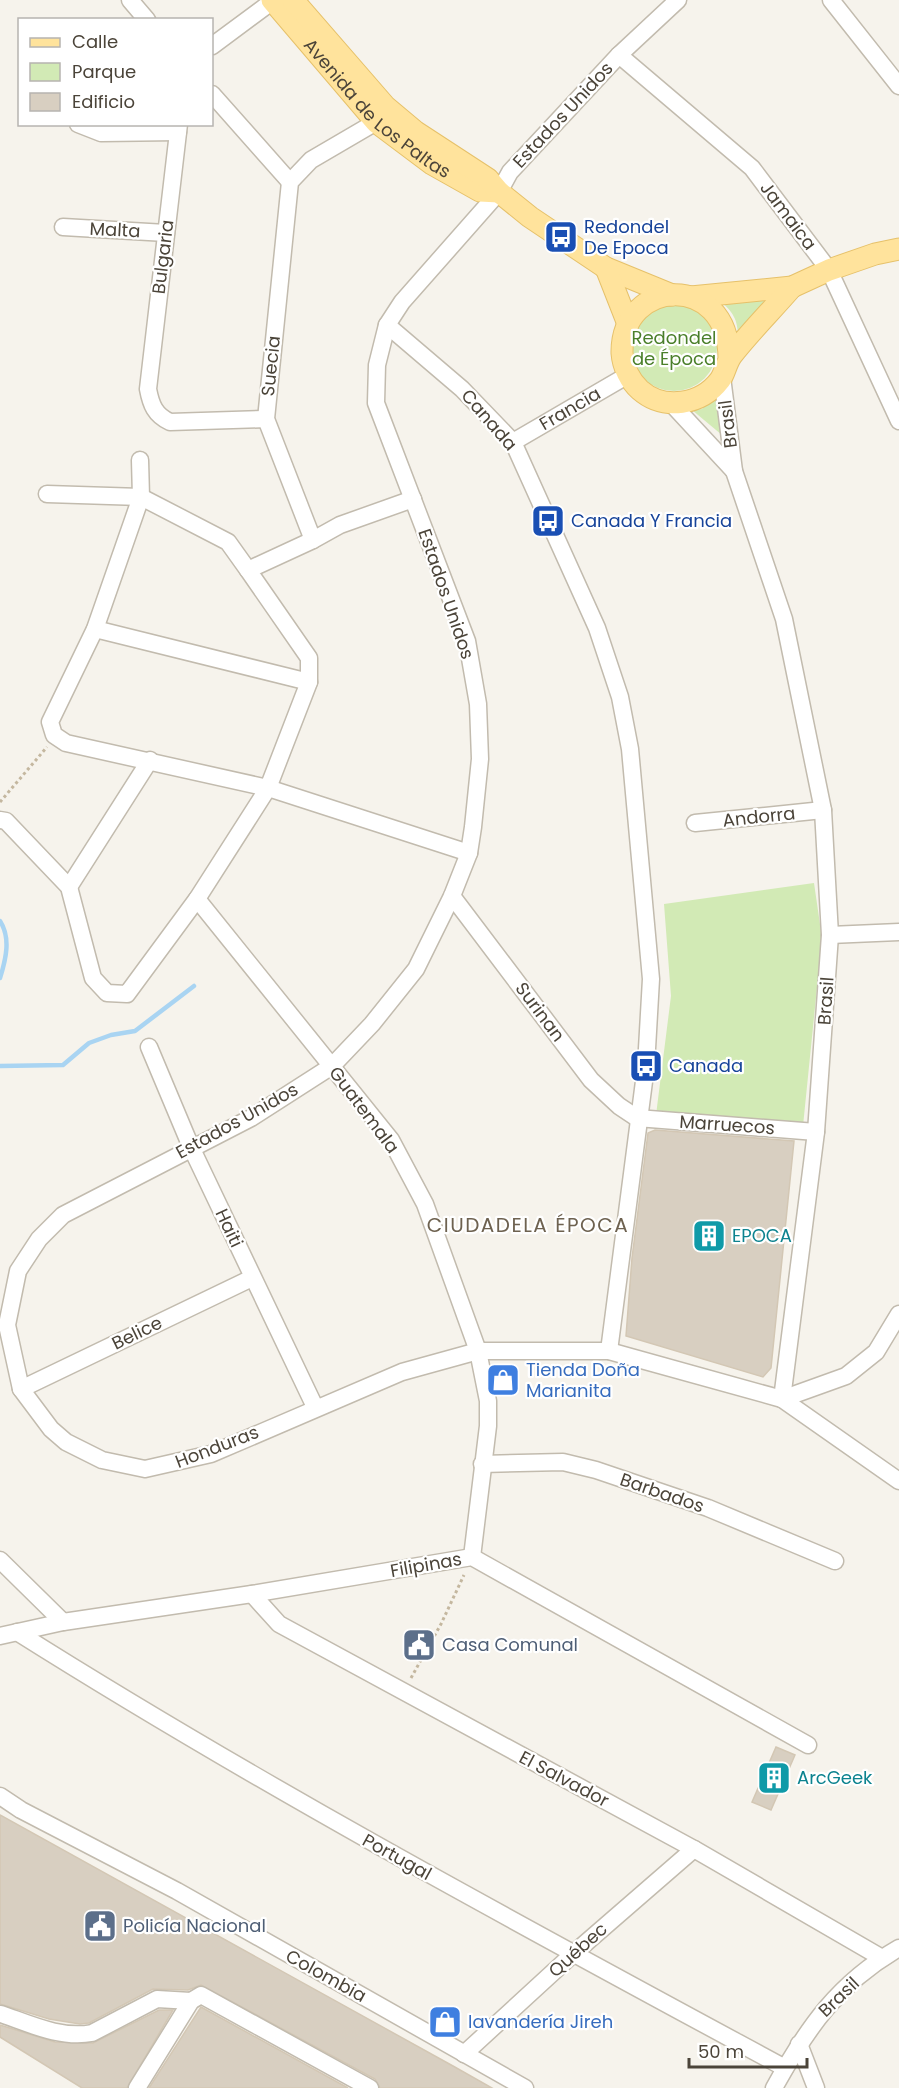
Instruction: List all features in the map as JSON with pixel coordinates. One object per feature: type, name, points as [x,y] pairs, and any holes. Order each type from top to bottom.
[{"type":"main road","name":"Avenida de Los Paltas","points":[[278,0],[376,122],[432,164],[480,191],[499,192]]},
{"type":"main road","name":"Avenida de Los Paltas","points":[[278,0],[384,106],[416,132],[488,179],[499,192],[606,268],[682,296]]},
{"type":"main road","points":[[792,287],[726,367],[713,389],[700,397],[686,403],[671,404],[654,399],[639,389],[628,375],[622,359],[622,341],[628,324],[639,309],[654,299],[792,287],[829,270],[875,254],[899,249]]},
{"type":"main road","points":[[606,268],[628,324]]},
{"type":"main road","points":[[682,296],[709,305],[722,320],[729,338],[726,367]]},
{"type":"street","points":[[130,0],[145,18]]},
{"type":"street","points":[[213,45],[278,0]]},
{"type":"street","name":"Estados Unidos","points":[[18,1271],[39,1239],[63,1215],[251,1118],[332,1066],[372,1024],[416,969],[452,896],[469,853],[480,759],[478,704],[466,641],[376,403],[377,365],[387,325],[402,302],[499,192],[510,172],[619,55],[678,0]]},
{"type":"street","points":[[831,0],[899,86]]},
{"type":"street","name":"Jamaica","points":[[619,55],[752,168],[829,270],[899,421]]},
{"type":"street","points":[[213,95],[290,182],[311,160],[376,122]]},
{"type":"street","points":[[83,126],[101,133],[179,128]]},
{"type":"street","name":"Bulgaria","points":[[179,128],[148,389],[152,406],[160,417],[171,422],[266,419]]},
{"type":"street","name":"Suecia","points":[[290,182],[266,419],[313,540]]},
{"type":"street","name":"Malta","points":[[63,227],[166,233]]},
{"type":"street","name":"Canada","points":[[387,325],[462,388],[513,442],[597,628],[620,697],[630,749],[651,979],[646,1066],[637,1118],[609,1352]]},
{"type":"street","name":"Brasil","points":[[726,367],[734,471],[784,619],[824,810],[830,936],[816,1132],[782,1399]]},
{"type":"street","name":"Francia","points":[[513,442],[628,375]]},
{"type":"street","name":"Brasil","points":[[671,404],[734,471]]},
{"type":"street","points":[[140,460],[141,497],[95,629],[50,722],[54,735],[66,743],[268,788],[469,853]]},
{"type":"street","points":[[3,820],[69,887],[93,978],[107,993],[127,994],[197,899],[268,788],[309,682],[309,658],[228,542],[141,497],[47,494]]},
{"type":"street","points":[[248,570],[340,525],[413,499]]},
{"type":"street","points":[[95,629],[309,682]]},
{"type":"street","points":[[69,887],[150,760]]},
{"type":"street","name":"Andorra","points":[[695,823],[824,810]]},
{"type":"street","name":"Surinan","points":[[452,896],[591,1080],[619,1106],[637,1118]]},
{"type":"street","name":"Guatemala","points":[[197,899],[392,1140],[420,1195],[478,1351],[488,1401],[488,1426],[472,1557]]},
{"type":"street","points":[[830,936],[899,932]]},
{"type":"street","name":"Haiti","points":[[149,1047],[191,1147],[315,1407]]},
{"type":"street","name":"Marruecos","points":[[637,1118],[816,1132]]},
{"type":"street","name":"Honduras","points":[[18,1271],[8,1325],[21,1389],[51,1429],[66,1442],[102,1460],[146,1470],[211,1454],[315,1407],[402,1372],[478,1351],[609,1352],[782,1399]]},
{"type":"street","name":"Belice","points":[[21,1389],[252,1278]]},
{"type":"street","points":[[782,1399],[846,1376],[876,1352],[899,1314]]},
{"type":"street","points":[[782,1399],[899,1481]]},
{"type":"street","name":"Barbados","points":[[482,1464],[563,1462],[596,1470],[708,1508],[835,1561]]},
{"type":"street","name":"Filipinas","points":[[0,1635],[63,1622],[252,1594],[472,1557],[808,1745]]},
{"type":"street","points":[[0,1560],[63,1622]]},
{"type":"street","name":"El Salvador","points":[[252,1594],[279,1624],[694,1849],[882,1958]]},
{"type":"street","name":"Portugal","points":[[17,1632],[99,1684],[370,1843],[785,2068]]},
{"type":"street","name":"Colombia","points":[[0,1796],[21,1810],[177,1891],[525,2088]]},
{"type":"street","name":"Québec","points":[[464,2054],[573,1954],[694,1849]]},
{"type":"street","name":"Brasil","points":[[774,2088],[817,2017],[882,1958],[899,1948]]},
{"type":"street","points":[[137,2088],[196,1996],[206,1996],[370,2088]]},
{"type":"street","points":[[1,2014],[64,2034],[81,2035],[92,2033],[157,1999],[191,2001]]},
{"type":"street","points":[[799,2044],[816,2088]]},
{"type":"path","points":[[0,802],[46,749],[54,735]]},
{"type":"path","points":[[403,1692],[441,1624],[472,1557]]},
{"type":"green space","points":[[768,297],[738,338],[734,316],[719,300]]},
{"type":"green space","name":"Redondel de Época","points":[[674,305],[698,312],[710,324],[717,348],[710,372],[698,384],[674,391],[650,384],[638,372],[631,348],[638,324],[650,312]]},
{"type":"green space","points":[[720,393],[722,435],[692,410],[702,409]]},
{"type":"green space","points":[[814,883],[822,938],[803,1126],[656,1115],[671,996],[664,904]]},
{"type":"building","name":"EPOCA","points":[[655,1130],[794,1141],[771,1368],[763,1377],[626,1336],[632,1258],[648,1133]]},
{"type":"building","name":"ArcGeek","points":[[776,1747],[795,1755],[771,1810],[752,1802]]},
{"type":"building","name":"Policía Nacional","points":[[0,1815],[492,2088],[380,2088],[375,2079],[201,1985],[188,1990],[153,1989],[89,2023],[80,2024],[49,2019],[0,2004]]},
{"type":"building","points":[[201,2007],[348,2088],[149,2088]]},
{"type":"building","points":[[159,2010],[173,2010],[127,2088],[82,2088],[0,2037],[0,2025],[55,2042],[93,2043]]},
{"type":"waterway","points":[[0,921],[6,941],[6,956],[0,978]]},
{"type":"waterway","points":[[0,1066],[63,1065],[89,1043],[111,1035],[135,1031],[194,986]]},
{"type":"place","name":"Redondel De Epoca","points":[[561,237]]},
{"type":"place","name":"Canada Y Francia","points":[[548,521]]},
{"type":"place","name":"Canada","points":[[646,1066]]},
{"type":"place","name":"EPOCA","points":[[709,1236]]},
{"type":"place","name":"Tienda Doña Marianita","points":[[503,1380]]},
{"type":"place","name":"Casa Comunal","points":[[419,1645]]},
{"type":"place","name":"ArcGeek","points":[[774,1778]]},
{"type":"place","name":"Policía Nacional","points":[[100,1926]]},
{"type":"place","name":"lavandería Jireh","points":[[445,2022]]},
{"type":"district","name":"CIUDADELA ÉPOCA","points":[[528,1225]]}]
